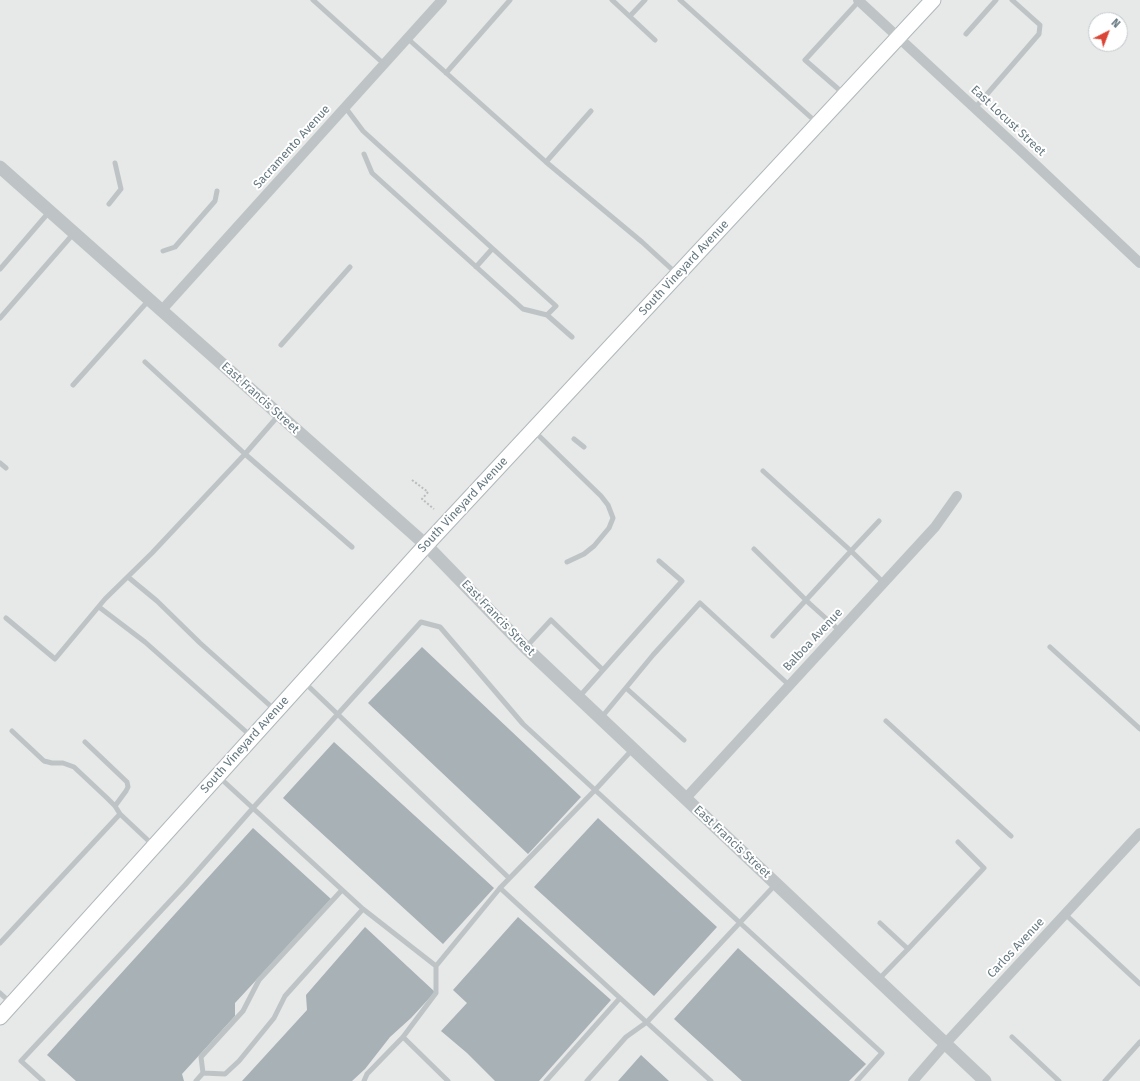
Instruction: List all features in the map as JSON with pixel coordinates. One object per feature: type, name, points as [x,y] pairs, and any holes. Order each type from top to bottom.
[{"type":"main road","name":"South Vineyard Avenue","points":[[0,1017],[426,545],[933,0]]},
{"type":"street","name":"Sacramento Avenue","points":[[161,311],[442,0]]},
{"type":"street","name":"East Locust Street","points":[[858,1],[975,108],[1140,263]]},
{"type":"street","name":"East Francis Street","points":[[0,167],[426,545],[525,647],[600,719],[985,1081]]},
{"type":"street","name":"Balboa Avenue","points":[[685,799],[935,527],[957,496]]},
{"type":"street","name":"Carlos Avenue","points":[[913,1081],[945,1044],[1140,834]]},
{"type":"lane","points":[[313,0],[384,64]]},
{"type":"lane","points":[[446,73],[510,0]]},
{"type":"lane","points":[[612,0],[655,40]]},
{"type":"lane","points":[[630,16],[645,0]]},
{"type":"lane","points":[[680,0],[818,124]]},
{"type":"lane","points":[[966,34],[996,0]]},
{"type":"lane","points":[[975,108],[1040,34],[1040,25],[1012,0]]},
{"type":"lane","points":[[845,95],[805,60],[858,1]]},
{"type":"lane","points":[[407,38],[546,162],[678,274]]},
{"type":"lane","points":[[345,107],[363,132],[556,306],[547,316]]},
{"type":"lane","points":[[546,162],[591,111]]},
{"type":"lane","points":[[364,154],[372,173],[523,309],[547,316],[572,337]]},
{"type":"lane","points":[[109,204],[121,190],[115,163]]},
{"type":"lane","points":[[163,251],[175,247],[215,201],[218,191]]},
{"type":"lane","points":[[0,269],[50,212]]},
{"type":"lane","points":[[0,318],[74,233]]},
{"type":"lane","points":[[476,267],[492,249]]},
{"type":"lane","points":[[281,344],[350,266]]},
{"type":"lane","points":[[73,385],[149,300]]},
{"type":"lane","points":[[145,362],[245,454],[352,546]]},
{"type":"lane","points":[[6,618],[55,659],[105,598],[152,554],[245,454],[279,415]]},
{"type":"lane","points":[[533,430],[601,496],[608,505],[613,518],[609,528],[594,546],[584,554],[567,562]]},
{"type":"lane","points":[[574,439],[584,447]]},
{"type":"lane","points":[[0,463],[6,468]]},
{"type":"lane","points":[[763,471],[884,583]]},
{"type":"lane","points":[[773,636],[879,521]]},
{"type":"lane","points":[[754,549],[840,631]]},
{"type":"lane","points":[[578,697],[682,581],[659,561]]},
{"type":"lane","points":[[128,577],[158,601],[200,643],[275,711]]},
{"type":"lane","points":[[600,719],[700,603],[789,685]]},
{"type":"lane","points":[[99,607],[145,642],[252,737]]},
{"type":"lane","points":[[525,647],[551,620],[603,670]]},
{"type":"lane","points":[[43,1081],[21,1061],[186,885],[253,808],[421,622],[440,627],[524,724],[882,1053],[857,1081]]},
{"type":"lane","points":[[1050,646],[1140,729]]},
{"type":"lane","points":[[303,681],[509,878]]},
{"type":"lane","points":[[626,688],[684,740]]},
{"type":"lane","points":[[886,721],[1011,836]]},
{"type":"lane","points":[[12,731],[44,761],[63,763],[74,767],[154,846]]},
{"type":"lane","points":[[85,742],[127,782],[128,787],[126,791],[114,806]]},
{"type":"lane","points":[[364,1081],[367,1074],[403,1037],[436,993],[436,966],[509,878],[633,749]]},
{"type":"lane","points":[[217,776],[363,909],[436,966]]},
{"type":"lane","points":[[0,943],[120,814]]},
{"type":"lane","points":[[878,981],[984,868],[958,842]]},
{"type":"lane","points":[[587,1081],[626,1037],[647,1022],[776,884]]},
{"type":"lane","points":[[500,888],[711,1081]]},
{"type":"lane","points":[[196,1081],[203,1073],[201,1057],[243,1011],[259,980],[342,890]]},
{"type":"lane","points":[[203,1073],[225,1074],[239,1061],[274,1018],[285,996],[363,909]]},
{"type":"lane","points":[[1065,914],[1140,984]]},
{"type":"lane","points":[[880,923],[908,949]]},
{"type":"lane","points":[[0,993],[12,1004]]},
{"type":"lane","points":[[546,1081],[620,998]]},
{"type":"lane","points":[[403,1037],[448,1081]]},
{"type":"lane","points":[[1012,1037],[1059,1081]]},
{"type":"lane","points":[[1105,1081],[1140,1042]]},
{"type":"path","points":[[412,480],[428,492],[422,499],[434,509]]},
{"type":"shaded area","points":[[0,0],[1140,0],[1140,1081],[0,1081]]},
{"type":"building","points":[[422,647],[581,797],[528,854],[368,703]]},
{"type":"building","points":[[334,742],[494,888],[443,944],[283,798]]},
{"type":"building","points":[[598,818],[717,927],[654,996],[534,887]]},
{"type":"building","points":[[253,828],[331,899],[235,1003],[235,1016],[182,1074],[184,1081],[76,1081],[47,1055]]},
{"type":"building","points":[[518,917],[611,1000],[539,1081],[495,1081],[467,1053],[441,1031],[467,1003],[453,990]]},
{"type":"building","points":[[365,927],[435,992],[411,1018],[390,1037],[365,1069],[352,1081],[242,1081],[307,1010],[306,995]]},
{"type":"building","points":[[738,948],[866,1064],[849,1081],[742,1081],[674,1019]]},
{"type":"building","points":[[641,1055],[669,1081],[618,1081]]}]
